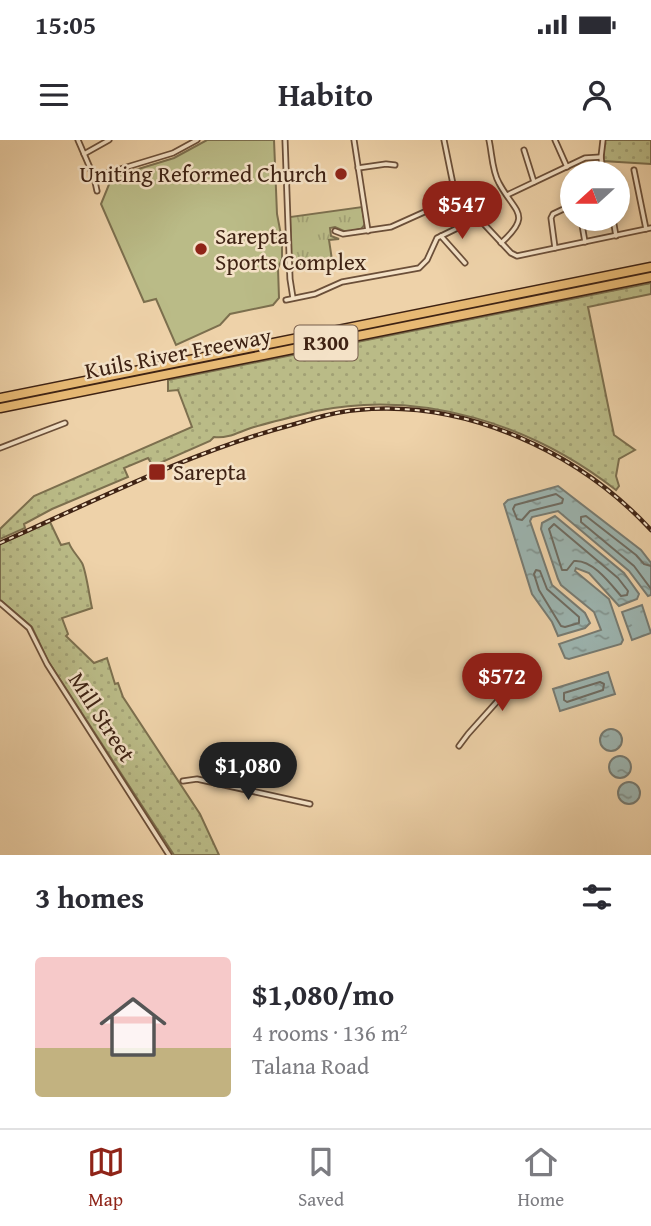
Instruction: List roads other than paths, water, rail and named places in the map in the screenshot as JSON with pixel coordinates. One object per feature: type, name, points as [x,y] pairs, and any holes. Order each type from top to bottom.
[{"type":"highway","name":"Kuils River Freeway","points":[[0,398],[651,267]]},
{"type":"highway","name":"Kuils River Freeway","points":[[0,408],[651,277]]},
{"type":"street","points":[[78,140],[97,191]]},
{"type":"street","points":[[84,154],[109,140]]},
{"type":"street","points":[[94,177],[173,153],[197,140]]},
{"type":"street","points":[[285,140],[293,298]]},
{"type":"street","points":[[354,140],[368,231]]},
{"type":"street","points":[[335,232],[343,234],[394,227],[454,198],[444,140]]},
{"type":"street","points":[[489,140],[497,179],[517,211],[519,221],[516,229],[501,243]]},
{"type":"street","points":[[555,140],[564,161]]},
{"type":"street","points":[[602,161],[603,140]]},
{"type":"street","points":[[524,150],[534,182]]},
{"type":"street","points":[[579,161],[587,157],[601,157]]},
{"type":"street","points":[[358,168],[395,165]]},
{"type":"street","points":[[507,195],[560,170]]},
{"type":"street","points":[[286,300],[316,294],[342,282],[419,268],[441,236],[478,219],[517,256],[649,229],[634,170]]},
{"type":"street","points":[[555,248],[551,218],[560,212]]},
{"type":"street","points":[[583,231],[585,242]]},
{"type":"street","points":[[615,231],[616,236]]},
{"type":"street","points":[[441,236],[466,263]]},
{"type":"street","points":[[0,448],[65,423]]},
{"type":"street","name":"Mill Street","points":[[0,603],[31,632],[47,664],[169,855]]},
{"type":"street","points":[[459,746],[528,667]]},
{"type":"street","points":[[183,781],[197,779],[310,804]]},
{"type":"water","points":[[558,486],[641,550],[651,563],[651,595],[648,596],[629,571],[558,511],[532,517],[530,521],[552,585],[585,613],[590,623],[585,628],[558,636],[552,622],[532,594],[504,504],[508,500]]},
{"type":"water","points":[[555,516],[624,573],[639,594],[637,599],[619,606],[589,573],[576,568],[575,571],[609,599],[623,640],[621,644],[565,658],[559,644],[601,630],[594,612],[561,585],[558,579],[541,529],[542,523]]},
{"type":"water","points":[[642,605],[651,633],[632,640],[622,612]]},
{"type":"water","points":[[608,672],[615,694],[560,711],[553,689]]},
{"type":"water","points":[[611,729],[619,732],[622,740],[619,748],[611,751],[603,748],[600,740],[603,732]]},
{"type":"water","points":[[620,756],[628,759],[631,767],[628,775],[620,778],[612,775],[609,767],[612,759]]},
{"type":"water","points":[[629,782],[637,785],[640,793],[637,801],[629,804],[621,801],[618,793],[621,785]]},
{"type":"railway","points":[[0,543],[145,477],[257,435],[341,412],[398,409],[438,413],[478,423],[555,455],[590,477],[622,502],[651,530]]},
{"type":"place","name":"Uniting Reformed Church","points":[[341,174]]},
{"type":"place","name":"Sarepta Sports Complex","points":[[201,249]]},
{"type":"place","name":"Sarepta","points":[[157,472]]}]
